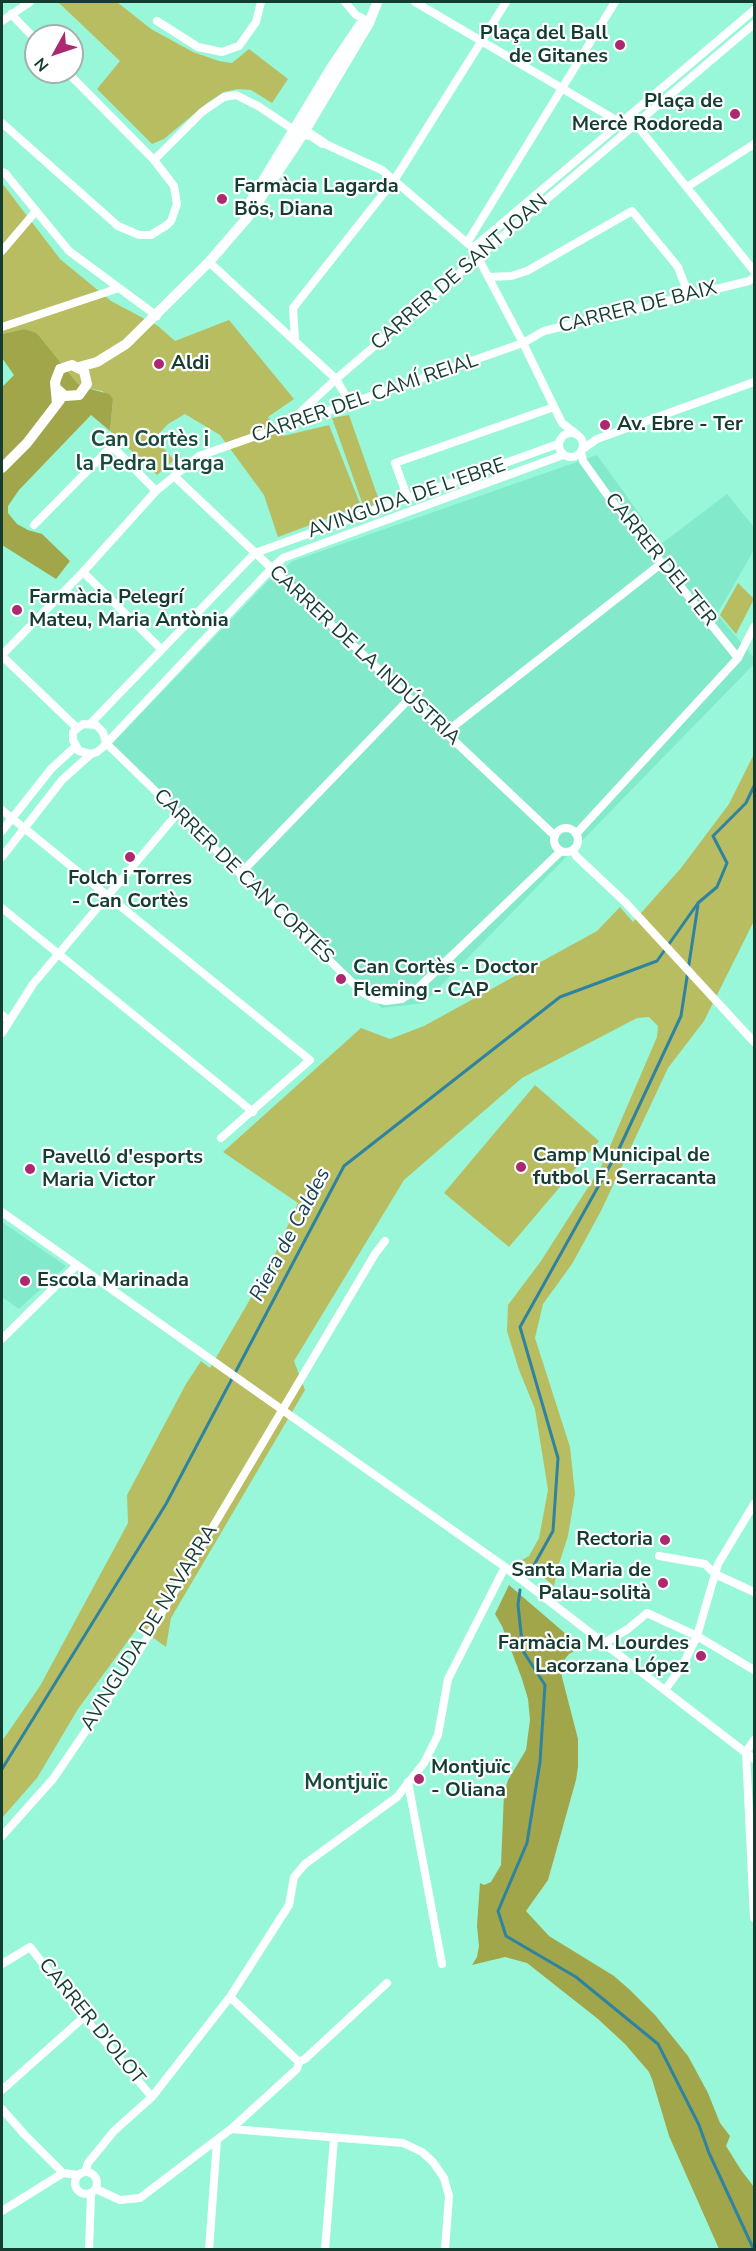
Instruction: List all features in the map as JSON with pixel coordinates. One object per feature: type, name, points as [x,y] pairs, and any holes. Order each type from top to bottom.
[{"type":"street","points":[[2,21],[30,2]]},
{"type":"street","points":[[157,21],[198,47],[222,52],[239,46],[256,22],[261,2]]},
{"type":"street","points":[[345,2],[356,15],[364,19]]},
{"type":"street","points":[[240,226],[244,213],[259,188],[272,174],[295,139],[331,68],[378,2]]},
{"type":"street","points":[[298,132],[323,99],[369,23],[378,2]]},
{"type":"street","points":[[415,2],[621,123],[635,123],[754,271]]},
{"type":"street","points":[[295,339],[293,308],[394,179],[506,2]]},
{"type":"street","points":[[470,246],[615,2]]},
{"type":"street","name":"CARRER DE SANT JOAN","points":[[470,246],[621,123],[754,10]]},
{"type":"street","points":[[11,14],[24,28]]},
{"type":"street","name":"CARRER DE SANT JOAN","points":[[286,426],[336,379],[478,257],[754,24]]},
{"type":"street","points":[[294,148],[298,132],[327,84],[342,68]]},
{"type":"street","points":[[2,123],[118,226],[139,235],[151,234],[171,221],[177,204],[174,186],[154,160],[79,84]]},
{"type":"street","points":[[154,160],[202,112],[224,97],[236,95],[258,106],[298,132],[374,165],[394,179],[470,246],[478,257],[524,343],[562,423],[578,435],[580,455]]},
{"type":"street","points":[[320,141],[316,126],[324,111],[323,99]]},
{"type":"street","points":[[2,468],[27,443],[59,396],[56,375],[60,369],[65,365],[79,367],[93,364],[126,344],[157,316],[240,226],[266,192],[294,148],[301,142],[320,141]]},
{"type":"street","points":[[687,187],[754,144]]},
{"type":"street","points":[[2,172],[69,251],[157,316]]},
{"type":"street","points":[[2,251],[36,211]]},
{"type":"street","points":[[489,277],[511,276],[527,271],[632,211],[678,267],[689,296]]},
{"type":"street","points":[[209,262],[336,379],[350,403]]},
{"type":"street","name":"CARRER DE BAIX","points":[[524,343],[544,331],[749,281],[754,277]]},
{"type":"street","points":[[2,327],[119,288]]},
{"type":"street","name":"CARRER DEL CAMÍ REIAL","points":[[2,656],[83,572],[156,491],[200,456],[524,343]]},
{"type":"street","points":[[59,396],[79,395],[87,384],[87,377],[93,364]]},
{"type":"street","points":[[79,367],[87,377]]},
{"type":"street","name":"AVINGUDA DE L'EBRE","points":[[106,743],[283,558],[563,455],[580,455],[597,439],[754,382]]},
{"type":"street","points":[[408,499],[395,463],[554,407]]},
{"type":"street","points":[[562,423],[560,441],[563,455]]},
{"type":"street","name":"AVINGUDA DE L'EBRE","points":[[255,553],[408,499],[560,441],[567,433],[597,439]]},
{"type":"street","points":[[34,525],[111,449],[115,449],[156,491]]},
{"type":"street","name":"CARRER DEL TER","points":[[580,455],[662,564],[738,658]]},
{"type":"street","name":"CARRER DE LA INDÚSTRIA","points":[[174,476],[555,836]]},
{"type":"street","points":[[90,724],[255,553]]},
{"type":"street","points":[[445,733],[662,564]]},
{"type":"street","points":[[83,572],[161,649]]},
{"type":"street","points":[[576,834],[738,658],[754,627]]},
{"type":"street","points":[[2,656],[77,728]]},
{"type":"street","points":[[240,874],[409,699]]},
{"type":"street","points":[[83,724],[90,724],[100,728],[106,743],[97,752],[85,754],[76,746],[72,736],[83,724]]},
{"type":"street","name":"CARRER DE CAN CORTÉS","points":[[106,743],[362,992],[386,1001],[402,999],[416,990],[561,851]]},
{"type":"street","points":[[2,831],[51,769],[76,746]]},
{"type":"street","points":[[2,857],[62,780],[91,754]]},
{"type":"street","points":[[2,810],[310,1060],[221,1138]]},
{"type":"street","points":[[2,1034],[33,984],[177,814]]},
{"type":"street","points":[[563,829],[570,829],[576,834],[578,843],[573,850],[561,851],[555,844],[555,836],[563,829]]},
{"type":"street","points":[[573,850],[576,856],[626,903],[728,1011],[754,1042]]},
{"type":"street","points":[[2,908],[253,1112]]},
{"type":"street","points":[[2,1015],[9,1021]]},
{"type":"street","points":[[2,1212],[211,1360],[283,1408],[505,1567],[754,1759]]},
{"type":"street","name":"AVINGUDA DE NAVARRA","points":[[2,1836],[53,1779],[132,1663],[375,1254],[385,1241]]},
{"type":"street","points":[[2,1339],[77,1265]]},
{"type":"street","points":[[665,1690],[683,1665],[697,1636],[718,1564],[754,1504]]},
{"type":"street","points":[[745,1518],[754,1518]]},
{"type":"street","points":[[659,1557],[705,1564],[715,1575],[754,1592]]},
{"type":"street","points":[[387,1983],[299,2062],[297,2069],[231,2129],[140,2198],[120,2200],[94,2191],[85,2195],[78,2191],[75,2184],[88,2163],[114,2131],[152,2097],[230,1997],[289,1905],[294,1877],[305,1864],[397,1797],[424,1763],[438,1735],[447,1679],[505,1567]]},
{"type":"street","points":[[604,1643],[628,1629],[647,1613],[697,1636],[754,1670]]},
{"type":"street","points":[[754,1740],[746,1752],[754,1918]]},
{"type":"street","points":[[408,1782],[442,1964]]},
{"type":"street","name":"CARRER D'OLOT","points":[[2,1964],[30,1947],[84,2017],[152,2097]]},
{"type":"street","points":[[230,1997],[299,2062]]},
{"type":"street","points":[[2,2090],[84,2017]]},
{"type":"street","points":[[2,2109],[63,2173]]},
{"type":"street","points":[[231,2129],[403,2143],[422,2152],[433,2162],[444,2178],[449,2196],[445,2250]]},
{"type":"street","points":[[326,2250],[334,2138]]},
{"type":"street","points":[[209,2250],[217,2140]]},
{"type":"street","points":[[2,2211],[63,2173],[82,2173],[96,2177],[98,2181],[94,2191],[88,2250]]},
{"type":"shaded area","points":[[58,2],[117,2],[151,29],[193,52],[232,63],[249,49],[288,79],[272,103],[251,90],[238,89],[224,92],[207,103],[164,139],[152,144],[97,89],[120,61],[84,27],[84,24],[81,24]]},
{"type":"shaded area","points":[[2,183],[60,259],[111,301],[158,326],[175,341],[229,320],[294,399],[268,417],[283,436],[329,425],[361,506],[278,537],[264,495],[220,435],[185,414],[168,424],[155,438],[174,460],[157,475],[110,431],[113,399],[102,391],[83,387],[77,383],[41,338],[24,329],[2,334]]},
{"type":"shaded area","points":[[24,329],[36,333],[41,338],[77,383],[83,387],[109,394],[113,399],[110,431],[91,415],[19,490],[8,506],[8,513],[17,524],[42,534],[70,561],[56,579],[2,545],[2,387],[14,375],[2,358],[2,334]]},
{"type":"shaded area","points":[[349,415],[380,503],[364,508],[332,418]]},
{"type":"shaded area","points":[[597,455],[661,544],[727,494],[754,527],[754,550],[717,614],[754,658],[754,664],[424,1003],[382,1008],[112,744],[270,579],[293,561]]},
{"type":"shaded area","points":[[738,583],[754,599],[736,634],[720,615]]},
{"type":"shaded area","points":[[754,754],[754,921],[704,1021],[668,1068],[601,1211],[572,1264],[543,1304],[535,1338],[570,1447],[575,1494],[568,1536],[554,1586],[522,1560],[529,1556],[539,1538],[548,1490],[535,1409],[519,1370],[507,1331],[508,1305],[541,1261],[601,1167],[657,1037],[658,1026],[649,1017],[637,1018],[522,1078],[404,1180],[294,1361],[305,1390],[171,1618],[166,1647],[138,1627],[78,1709],[37,1778],[2,1818],[2,1741],[40,1686],[128,1523],[127,1495],[186,1384],[201,1361],[210,1368],[270,1265],[298,1203],[223,1152],[361,1028],[390,1039],[424,1026],[597,931],[620,907],[633,922],[681,868],[729,804]]},
{"type":"shaded area","name":"Camp Municipal de futbol F. Serracanta","points":[[535,1085],[599,1141],[509,1247],[444,1193]]},
{"type":"shaded area","name":"Escola Marinada","points":[[2,1222],[66,1266],[19,1309],[2,1297]]},
{"type":"shaded area","points":[[509,1585],[581,1647],[569,1654],[561,1664],[562,1677],[578,1739],[576,1780],[548,1880],[526,1911],[549,1936],[614,1976],[630,1990],[655,2015],[688,2056],[708,2093],[720,2123],[730,2136],[726,2146],[754,2187],[754,2249],[719,2249],[669,2136],[649,2072],[625,2044],[598,2019],[527,1963],[505,1957],[472,1965],[477,1957],[479,1946],[477,1926],[480,1883],[484,1885],[491,1882],[501,1865],[504,1793],[508,1780],[526,1750],[530,1720],[528,1699],[522,1679],[502,1626],[495,1614]]},
{"type":"waterway","name":"Riera de Caldes","points":[[2,1769],[166,1504],[344,1166],[560,997],[657,961],[698,903],[717,887],[727,863],[713,836],[746,803],[754,786]]},
{"type":"waterway","points":[[534,1565],[553,1531],[558,1458],[520,1327],[618,1151],[681,1016],[698,905]]},
{"type":"waterway","points":[[520,1590],[518,1605],[523,1651],[545,1685],[540,1762],[527,1843],[498,1911],[506,1936],[576,1977],[658,2044],[699,2125],[709,2153],[754,2250]]},
{"type":"place","name":"Plaça del Ball de Gitanes","points":[[620,45]]},
{"type":"place","name":"Plaça de Mercè Rodoreda","points":[[735,114]]},
{"type":"place","name":"Farmàcia Lagarda Bös, Diana","points":[[222,199]]},
{"type":"place","name":"Aldi","points":[[159,364]]},
{"type":"place","name":"Av. Ebre - Ter","points":[[605,425]]},
{"type":"place","name":"Farmàcia Pelegrí Mateu, Maria Antònia","points":[[17,610]]},
{"type":"place","name":"Folch i Torres - Can Cortès","points":[[130,857]]},
{"type":"place","name":"Can Cortès - Doctor Fleming - CAP","points":[[341,979]]},
{"type":"place","name":"Camp Municipal de futbol F. Serracanta","points":[[521,1167]]},
{"type":"place","name":"Pavelló d'esports Maria Victor","points":[[30,1169]]},
{"type":"place","name":"Escola Marinada","points":[[25,1281]]},
{"type":"place","name":"Rectoria","points":[[665,1540]]},
{"type":"place","name":"Santa Maria de Palau-solità","points":[[663,1583]]},
{"type":"place","name":"Farmàcia M. Lourdes Lacorzana López","points":[[701,1656]]},
{"type":"place","name":"Montjuïc - Oliana","points":[[419,1779]]},
{"type":"district","name":"Can Cortès i la Pedra Llarga","points":[[150,453]]},
{"type":"district","name":"Montjuïc","points":[[346,1784]]}]
